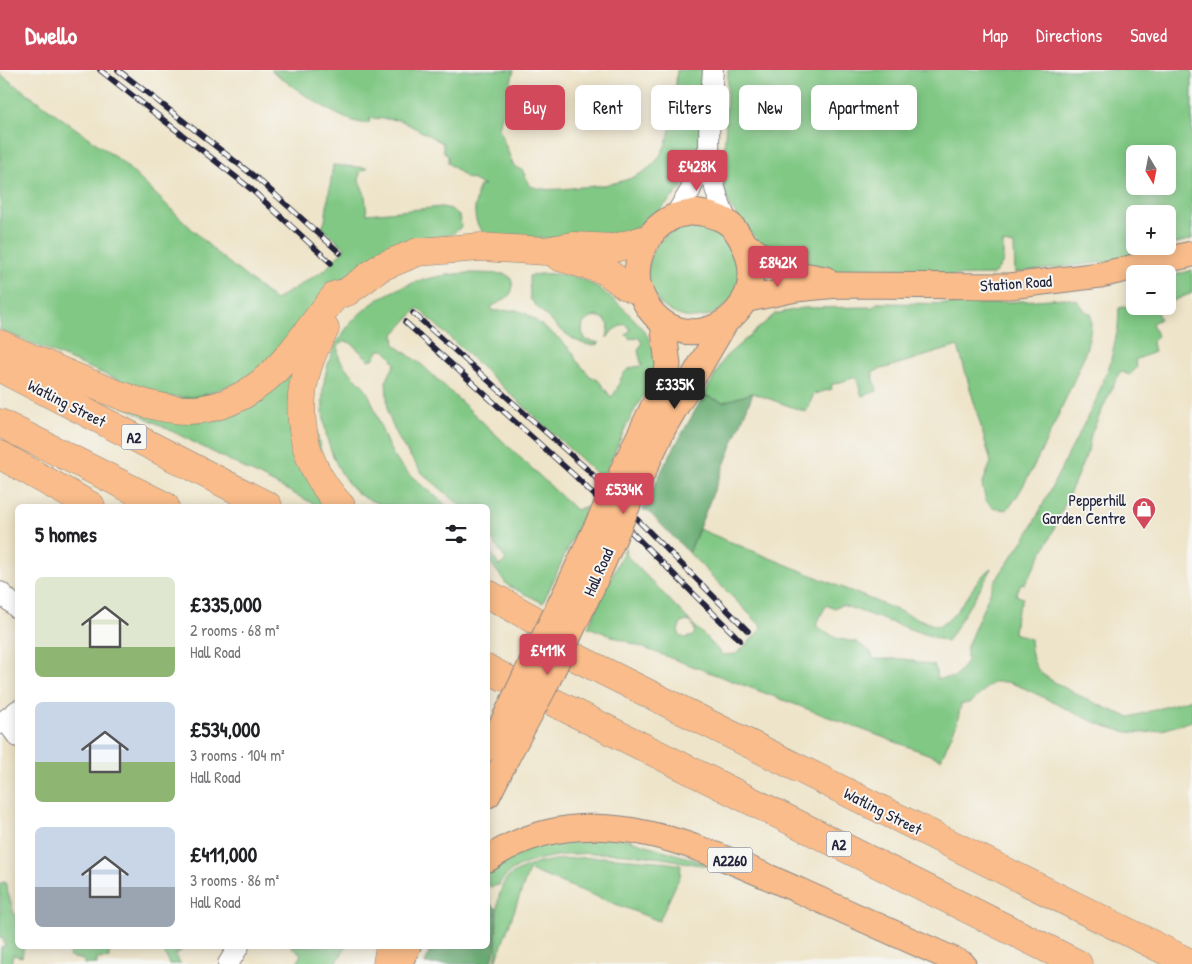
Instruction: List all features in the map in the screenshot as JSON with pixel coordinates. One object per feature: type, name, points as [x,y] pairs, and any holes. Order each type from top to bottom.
[{"type":"highway","points":[[0,344],[145,405],[173,410],[199,409],[232,400],[263,382],[288,357],[336,296],[347,292],[381,267],[418,252],[481,247],[545,251],[572,246],[619,247],[648,239]]},
{"type":"highway","points":[[545,251],[604,270],[626,286],[639,291]]},
{"type":"highway","points":[[339,504],[324,485],[312,461],[304,437],[300,408],[302,386],[310,359],[324,330],[344,302],[347,292]]},
{"type":"highway","name":"Watling Street","points":[[0,368],[264,504]]},
{"type":"highway","points":[[0,423],[161,504]]},
{"type":"highway","points":[[0,454],[88,504]]},
{"type":"highway","points":[[490,596],[529,626],[490,615]]},
{"type":"highway","name":"Watling Street","points":[[578,651],[764,751],[1192,964]]},
{"type":"highway","name":"A2","points":[[549,694],[823,837],[1078,964]]},
{"type":"highway","points":[[823,837],[1049,964]]},
{"type":"highway","points":[[387,964],[390,949]]},
{"type":"main road","points":[[695,212],[715,215],[727,221],[743,243],[751,267],[750,282],[744,300],[734,316],[725,323],[693,332],[680,330],[663,323],[648,309],[639,291],[638,259],[648,239],[663,223],[674,217],[695,212]]},
{"type":"main road","name":"Station Road","points":[[743,243],[782,268],[798,274],[823,278],[838,285]]},
{"type":"main road","name":"Station Road","points":[[744,300],[796,289],[838,285],[1010,286],[1100,275],[1192,254]]},
{"type":"main road","name":"Hall Road","points":[[490,787],[497,754],[580,588],[604,535],[624,489],[665,382],[668,365],[663,323]]},
{"type":"main road","name":"Hall Road","points":[[624,489],[664,427],[725,323]]},
{"type":"main road","name":"Hall Road","points":[[497,754],[549,694],[580,588]]},
{"type":"main road","points":[[490,779],[492,778],[497,754]]},
{"type":"main road","name":"A2260","points":[[490,858],[528,838],[572,828],[607,828],[665,836],[733,861],[963,964]]},
{"type":"main road","points":[[387,964],[394,949]]},
{"type":"main road","points":[[399,964],[406,949]]},
{"type":"street","points":[[713,70],[708,150],[716,196],[727,221]]},
{"type":"street","points":[[674,217],[690,191],[708,150]]},
{"type":"street","points":[[0,592],[15,606]]},
{"type":"street","points":[[7,718],[15,732]]},
{"type":"street","points":[[228,964],[237,949]]},
{"type":"green space","points":[[271,70],[514,70],[510,85],[505,85],[505,105],[499,128],[513,165],[523,171],[529,185],[541,189],[611,184],[633,177],[649,168],[660,155],[668,139],[670,130],[700,130],[698,152],[681,189],[648,222],[611,240],[489,236],[478,226],[475,214],[479,186],[484,186],[470,178],[468,179],[448,163],[448,156],[443,151],[443,143],[400,120],[370,118],[369,123],[347,119],[318,104]]},
{"type":"green space","points":[[677,70],[705,70],[704,85],[676,85]]},
{"type":"green space","points":[[728,70],[1192,70],[1192,239],[1176,243],[1176,205],[1126,205],[1126,255],[1132,255],[1105,262],[1015,273],[1014,245],[1003,243],[1003,263],[993,275],[849,277],[809,271],[761,244],[749,231],[728,204],[718,162],[724,162],[725,130],[729,130]]},
{"type":"green space","points":[[0,74],[121,161],[218,254],[275,300],[325,270],[345,248],[322,228],[325,221],[333,165],[368,168],[360,172],[359,180],[365,195],[367,214],[442,207],[451,209],[460,217],[461,227],[451,235],[424,239],[244,381],[203,395],[191,397],[168,397],[149,393],[0,330]]},
{"type":"green space","points":[[694,226],[711,230],[726,240],[736,255],[740,272],[736,289],[726,304],[711,314],[694,318],[677,314],[662,304],[652,289],[648,272],[652,255],[662,240],[677,230]]},
{"type":"green space","points":[[1192,270],[1192,293],[1176,300],[1176,275]]},
{"type":"green space","points":[[473,273],[505,274],[510,277],[513,288],[511,293],[491,307],[493,311],[516,310],[527,314],[562,341],[590,376],[598,380],[611,397],[618,388],[624,373],[633,367],[642,366],[638,351],[642,343],[638,337],[630,339],[626,335],[631,329],[624,324],[613,330],[607,338],[609,325],[603,318],[595,316],[583,323],[582,332],[586,340],[600,343],[591,345],[572,338],[552,322],[530,299],[529,276],[561,275],[579,278],[589,283],[614,300],[638,323],[653,347],[656,358],[654,374],[648,389],[627,425],[602,479],[418,308],[394,334],[395,345],[422,365],[576,510],[587,506],[543,603],[507,585],[490,562],[490,551],[499,566],[506,560],[490,537],[490,504],[459,504],[422,473],[401,443],[388,412],[386,381],[395,364],[384,350],[379,350],[373,359],[369,360],[351,343],[345,341],[339,345],[338,351],[342,363],[361,383],[370,397],[384,435],[398,462],[445,504],[382,504],[365,498],[358,494],[347,481],[337,465],[328,442],[323,405],[326,372],[337,344],[354,320],[377,300],[405,286],[438,277]]},
{"type":"green space","points":[[1065,298],[1078,301],[1086,312],[1091,313],[1086,349],[1034,466],[1022,488],[1005,510],[992,507],[986,501],[982,485],[991,462],[958,346],[872,372],[877,391],[862,396],[856,377],[831,385],[832,389],[814,394],[806,412],[753,393],[723,402],[704,395],[725,357],[775,314],[803,308],[873,307],[877,303],[978,304]]},
{"type":"green space","points":[[1126,307],[1126,315],[1158,315],[1160,319],[1152,323],[1157,336],[1152,342],[1154,352],[1135,360],[1137,368],[1129,375],[1120,371],[1091,434],[1088,451],[1049,540],[1025,584],[1021,583],[1016,595],[1023,598],[1016,615],[1014,633],[1030,639],[1031,652],[1040,672],[1083,697],[1130,717],[1192,699],[1192,721],[1153,732],[1126,732],[1094,722],[1019,686],[995,682],[970,703],[961,704],[957,723],[941,759],[588,627],[626,546],[625,554],[692,623],[723,655],[736,654],[760,631],[761,626],[689,553],[699,529],[936,626],[943,624],[950,618],[991,568],[947,642],[842,605],[833,608],[826,605],[816,626],[838,639],[856,642],[871,652],[873,659],[904,659],[935,666],[937,679],[955,677],[967,662],[967,646],[995,581],[1029,532],[1095,402],[1110,364],[1118,328],[1119,308]],"holes":[[[687,621],[692,623],[695,631],[693,636],[685,638],[680,636],[678,630],[681,623]]]},
{"type":"green space","points":[[301,367],[334,504],[314,504],[113,401],[132,406],[268,386]]},
{"type":"green space","points":[[753,393],[689,553],[648,511],[643,510],[666,462],[704,395],[723,402]]},
{"type":"green space","points":[[617,836],[715,866],[637,855],[570,854],[526,864],[510,873],[499,885],[490,887],[490,864],[543,840]]},
{"type":"green space","points":[[603,857],[657,861],[681,865],[680,876],[659,921],[529,870],[495,964],[497,909],[501,888],[506,879],[527,867],[552,860]]},
{"type":"green space","points":[[5,882],[15,914],[15,949],[23,949],[22,957],[13,955],[11,964],[0,964],[1,947],[5,946],[3,938],[0,939],[0,883]]},
{"type":"green space","points":[[490,901],[491,905],[496,908],[495,949],[492,964],[425,964],[430,949],[490,949]]},
{"type":"green space","points":[[70,949],[109,949],[109,958],[97,959],[97,964],[84,964],[84,960],[69,957]]},
{"type":"green space","points":[[163,949],[184,949],[175,955],[181,964],[169,964]]},
{"type":"green space","points":[[295,949],[344,949],[336,964],[297,964],[301,954]]},
{"type":"tunnel","points":[[526,633],[565,652]]},
{"type":"railway","points":[[100,70],[251,189],[331,263]]},
{"type":"railway","points":[[118,70],[259,180],[340,253]]},
{"type":"railway","points":[[413,313],[588,470],[748,631]]},
{"type":"railway","points":[[405,322],[575,476],[740,640]]},
{"type":"place","name":"Pepperhill Garden Centre","points":[[1144,530]]}]
